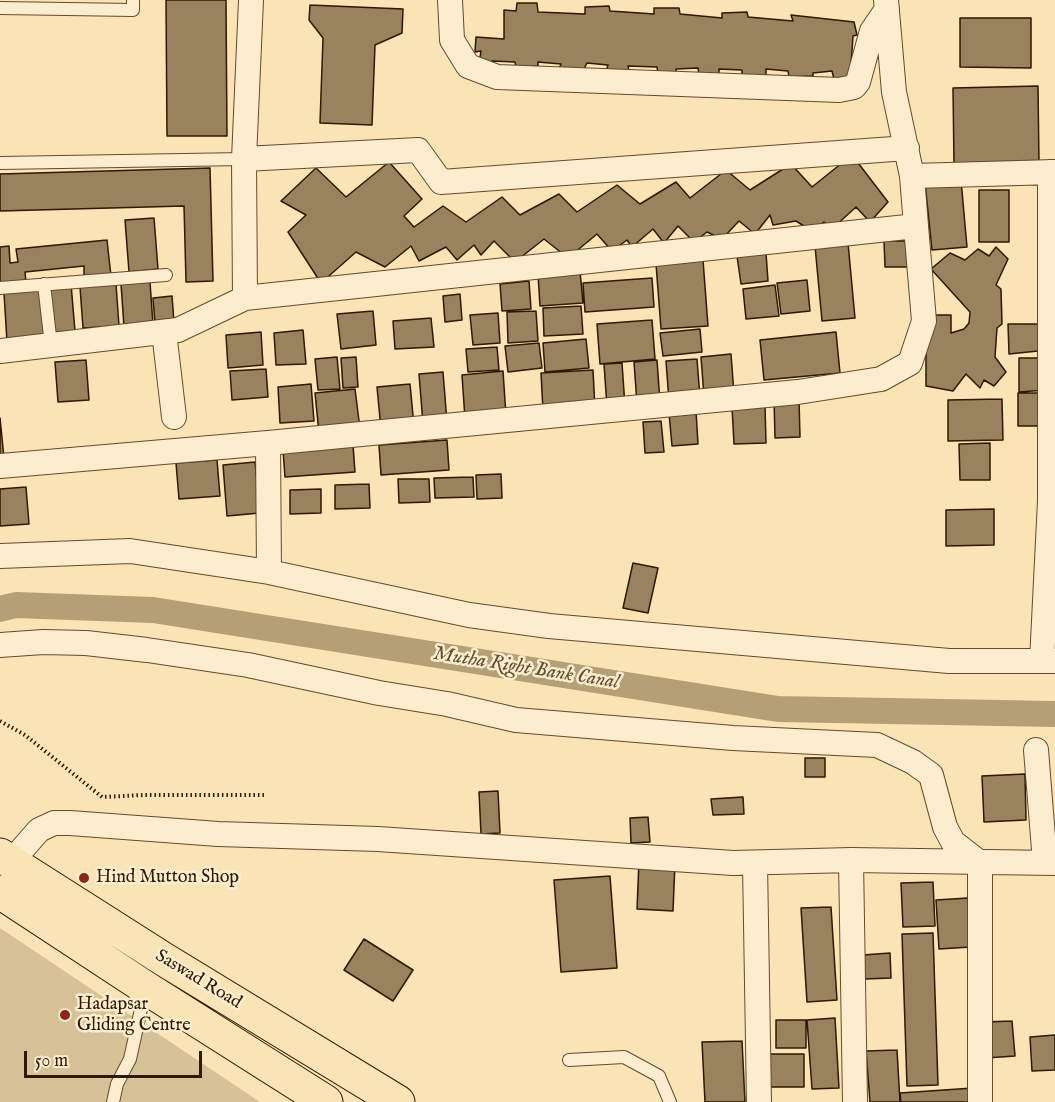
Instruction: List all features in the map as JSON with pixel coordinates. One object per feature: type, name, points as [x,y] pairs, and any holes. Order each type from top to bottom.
[{"type":"highway","name":"Saswad Road","points":[[6,858],[155,974],[326,1102]]},
{"type":"highway","name":"Saswad Road","points":[[0,892],[398,1102]]},
{"type":"street","points":[[245,298],[244,159],[251,0]]},
{"type":"street","points":[[450,0],[452,40],[468,66],[497,77],[839,90],[854,87],[858,82],[872,30],[887,5]]},
{"type":"street","points":[[0,466],[268,443],[798,392],[881,379],[910,363],[924,321],[912,176],[894,92],[887,5]]},
{"type":"street","points":[[244,159],[418,150],[441,182],[907,148]]},
{"type":"street","points":[[0,556],[130,551],[268,572],[470,615],[549,626],[949,661],[1049,661],[1053,172],[912,176]]},
{"type":"street","points":[[0,351],[178,330],[245,298],[916,226]]},
{"type":"street","points":[[164,332],[174,417]]},
{"type":"street","points":[[268,443],[268,572]]},
{"type":"street","points":[[0,645],[43,642],[147,650],[248,665],[379,693],[447,704],[516,720],[733,738],[877,746],[913,762],[931,775],[945,827],[953,842],[980,863]]},
{"type":"street","points":[[6,858],[39,830],[54,823],[70,823],[218,834],[378,839],[755,863],[851,860],[1050,862],[1036,750]]},
{"type":"street","points":[[851,860],[855,1102]]},
{"type":"street","points":[[755,863],[759,1102]]},
{"type":"street","points":[[980,863],[980,1102]]},
{"type":"lane","points":[[0,8],[133,10],[133,0]]},
{"type":"lane","points":[[0,163],[244,159]]},
{"type":"lane","points":[[0,288],[166,275]]},
{"type":"lane","points":[[45,284],[51,345]]},
{"type":"lane","points":[[113,1102],[117,1084],[130,1059],[155,974]]},
{"type":"lane","points":[[568,1060],[624,1057],[659,1076],[670,1102]]},
{"type":"path","points":[[0,721],[25,735],[102,797],[265,795]]},
{"type":"shaded area","name":"Hadapsar Gliding Centre","points":[[0,928],[260,1102],[0,1102]]},
{"type":"building","points":[[166,0],[226,0],[227,136],[167,136]]},
{"type":"building","points":[[517,3],[537,3],[538,12],[585,14],[585,7],[609,6],[610,11],[654,14],[654,8],[679,8],[680,14],[722,18],[722,13],[747,12],[748,17],[793,21],[791,15],[854,22],[857,35],[853,36],[850,79],[834,79],[832,71],[813,73],[813,76],[789,77],[788,71],[766,69],[766,77],[742,76],[742,70],[719,69],[719,75],[699,75],[698,68],[676,69],[676,75],[658,74],[657,67],[628,66],[629,72],[606,71],[608,65],[587,63],[584,69],[559,69],[561,64],[538,62],[538,66],[516,68],[515,62],[492,61],[492,65],[479,64],[481,51],[475,52],[476,37],[504,39],[504,10],[516,11]]},
{"type":"building","points":[[310,5],[403,9],[402,33],[375,45],[372,125],[320,123],[323,38],[309,20]]},
{"type":"building","points":[[960,18],[1031,18],[1031,68],[960,67]]},
{"type":"building","points":[[1038,86],[1039,164],[954,165],[953,88]]},
{"type":"building","points":[[852,155],[888,202],[870,222],[856,207],[833,228],[824,222],[812,231],[796,221],[773,225],[770,215],[755,234],[739,221],[722,239],[707,232],[694,242],[678,226],[664,243],[653,229],[632,247],[627,240],[612,251],[597,234],[568,258],[544,239],[515,262],[494,241],[481,255],[474,245],[457,260],[446,247],[419,261],[411,246],[385,267],[356,252],[321,283],[288,232],[306,215],[281,201],[316,168],[346,197],[389,162],[422,199],[404,216],[414,227],[443,206],[466,222],[502,197],[520,215],[559,194],[577,212],[617,185],[640,204],[676,182],[690,198],[726,170],[750,190],[791,164],[812,187]]},
{"type":"building","points":[[210,168],[213,281],[186,282],[184,206],[0,211],[0,174]]},
{"type":"building","points":[[961,180],[967,247],[932,250],[925,183]]},
{"type":"building","points":[[979,190],[1009,190],[1009,242],[979,242]]},
{"type":"building","points":[[154,218],[158,269],[129,272],[125,220]]},
{"type":"building","points":[[107,240],[111,276],[84,279],[84,266],[25,272],[26,282],[0,284],[0,247],[9,246],[10,263],[18,262],[16,249]]},
{"type":"building","points":[[884,241],[908,241],[908,267],[885,267]]},
{"type":"building","points":[[848,243],[855,318],[822,321],[815,246]]},
{"type":"building","points":[[996,247],[1008,259],[996,285],[1001,289],[1002,324],[997,328],[995,357],[1006,372],[994,386],[984,380],[980,388],[966,374],[953,391],[926,386],[926,315],[951,315],[951,333],[964,329],[969,323],[970,312],[931,269],[950,253],[965,260],[978,249],[989,256]]},
{"type":"building","points":[[766,253],[768,281],[741,284],[737,256]]},
{"type":"building","points":[[703,260],[708,326],[661,329],[656,264]]},
{"type":"building","points":[[580,271],[583,303],[540,306],[538,274]]},
{"type":"building","points":[[652,278],[654,307],[585,312],[583,283]]},
{"type":"building","points":[[807,280],[810,311],[781,314],[777,283]]},
{"type":"building","points":[[529,281],[531,309],[502,311],[500,284]]},
{"type":"building","points":[[150,282],[153,325],[124,327],[121,284]]},
{"type":"building","points":[[71,284],[75,331],[54,333],[50,286]]},
{"type":"building","points":[[116,284],[119,326],[83,328],[80,287]]},
{"type":"building","points":[[775,285],[779,316],[746,319],[743,289]]},
{"type":"building","points":[[42,290],[45,339],[7,342],[4,293]]},
{"type":"building","points":[[460,294],[462,320],[445,322],[443,296]]},
{"type":"building","points":[[172,296],[174,322],[155,323],[153,298]]},
{"type":"building","points":[[581,306],[583,334],[544,336],[543,308]]},
{"type":"building","points":[[373,311],[376,345],[341,349],[337,314]]},
{"type":"building","points":[[536,311],[538,341],[508,343],[507,312]]},
{"type":"building","points":[[498,313],[500,343],[473,345],[470,315]]},
{"type":"building","points":[[431,318],[434,347],[395,349],[393,321]]},
{"type":"building","points":[[652,320],[655,359],[600,364],[597,324]]},
{"type":"building","points":[[1008,324],[1041,324],[1038,351],[1009,354]]},
{"type":"building","points":[[700,329],[702,352],[663,356],[660,333]]},
{"type":"building","points":[[303,330],[306,364],[276,365],[274,333]]},
{"type":"building","points":[[261,332],[263,365],[228,368],[226,335]]},
{"type":"building","points":[[836,332],[840,373],[764,380],[760,340]]},
{"type":"building","points":[[586,339],[589,368],[545,372],[543,343]]},
{"type":"building","points":[[539,343],[542,368],[508,372],[505,346]]},
{"type":"building","points":[[497,347],[499,370],[468,372],[466,349]]},
{"type":"building","points":[[731,354],[734,394],[704,396],[701,357]]},
{"type":"building","points":[[337,357],[340,389],[318,390],[315,359]]},
{"type":"building","points":[[356,357],[358,387],[343,388],[341,358]]},
{"type":"building","points":[[1019,358],[1046,358],[1046,390],[1019,392]]},
{"type":"building","points":[[697,359],[700,398],[669,401],[666,361]]},
{"type":"building","points":[[86,360],[89,400],[58,402],[55,362]]},
{"type":"building","points":[[657,360],[660,402],[637,404],[634,362]]},
{"type":"building","points":[[622,363],[625,406],[607,407],[604,364]]},
{"type":"building","points":[[266,369],[268,397],[232,400],[230,371]]},
{"type":"building","points":[[593,370],[595,409],[543,411],[541,373]]},
{"type":"building","points":[[503,371],[506,416],[465,419],[462,375]]},
{"type":"building","points":[[443,372],[447,422],[423,424],[419,374]]},
{"type":"building","points":[[311,384],[314,421],[280,423],[278,387]]},
{"type":"building","points":[[410,384],[414,426],[381,429],[377,387]]},
{"type":"building","points":[[355,389],[360,429],[319,433],[315,393]]},
{"type":"building","points":[[1018,393],[1044,393],[1044,426],[1018,426]]},
{"type":"building","points":[[774,399],[799,399],[800,437],[775,438]]},
{"type":"building","points":[[1002,399],[1003,440],[948,441],[948,400]]},
{"type":"building","points":[[765,406],[766,443],[734,444],[732,407]]},
{"type":"building","points":[[696,411],[698,444],[672,446],[669,413]]},
{"type":"building","points":[[0,418],[4,458],[0,458]]},
{"type":"building","points":[[661,421],[664,452],[645,453],[643,422]]},
{"type":"building","points":[[447,440],[449,470],[381,475],[379,445]]},
{"type":"building","points":[[990,443],[990,480],[960,480],[959,444]]},
{"type":"building","points":[[353,445],[355,472],[285,477],[283,450]]},
{"type":"building","points":[[217,460],[220,496],[179,499],[176,463]]},
{"type":"building","points":[[255,462],[260,513],[227,516],[223,465]]},
{"type":"building","points":[[501,474],[502,498],[477,499],[476,475]]},
{"type":"building","points":[[473,477],[474,497],[435,498],[434,478]]},
{"type":"building","points":[[398,479],[429,479],[430,502],[399,503]]},
{"type":"building","points":[[369,484],[370,508],[335,509],[335,485]]},
{"type":"building","points":[[26,487],[29,524],[0,526],[0,489]]},
{"type":"building","points":[[321,489],[321,513],[290,514],[290,490]]},
{"type":"building","points":[[994,509],[994,545],[946,546],[946,510]]},
{"type":"building","points":[[633,563],[658,568],[648,613],[623,608]]},
{"type":"building","points":[[805,758],[825,758],[825,777],[805,777]]},
{"type":"building","points":[[1025,774],[1026,820],[984,822],[982,776]]},
{"type":"building","points":[[498,791],[500,833],[481,834],[479,792]]},
{"type":"building","points":[[743,797],[744,814],[713,815],[711,799]]},
{"type":"building","points":[[648,817],[650,842],[631,843],[630,818]]},
{"type":"building","points":[[639,861],[675,863],[673,911],[637,909]]},
{"type":"building","points":[[610,876],[617,968],[561,972],[554,880]]},
{"type":"building","points":[[933,882],[935,926],[903,927],[901,883]]},
{"type":"building","points":[[968,898],[971,947],[939,949],[936,900]]},
{"type":"building","points":[[831,907],[837,1000],[807,1002],[801,908]]},
{"type":"building","points":[[933,933],[938,1085],[907,1086],[902,934]]},
{"type":"building","points":[[364,939],[413,970],[393,1001],[344,970]]},
{"type":"building","points":[[890,953],[891,978],[865,979],[863,955]]},
{"type":"building","points":[[835,1018],[839,1088],[812,1089],[807,1020]]},
{"type":"building","points":[[776,1020],[806,1020],[806,1048],[776,1048]]},
{"type":"building","points":[[1012,1021],[1015,1056],[986,1058],[983,1022]]},
{"type":"building","points":[[1055,1035],[1055,1070],[1032,1071],[1030,1037]]},
{"type":"building","points":[[742,1041],[745,1102],[705,1102],[702,1042]]},
{"type":"building","points":[[897,1050],[900,1102],[870,1102],[866,1051]]},
{"type":"building","points":[[766,1054],[804,1054],[804,1087],[766,1087]]},
{"type":"building","points":[[973,1088],[974,1102],[901,1102],[900,1093]]},
{"type":"waterway","name":"Mutha Right Bank Canal","points":[[0,609],[16,605],[153,610],[778,709],[1055,714]]},
{"type":"place","name":"Hind Mutton Shop","points":[[84,878]]},
{"type":"place","name":"Hadapsar Gliding Centre","points":[[65,1015]]}]
